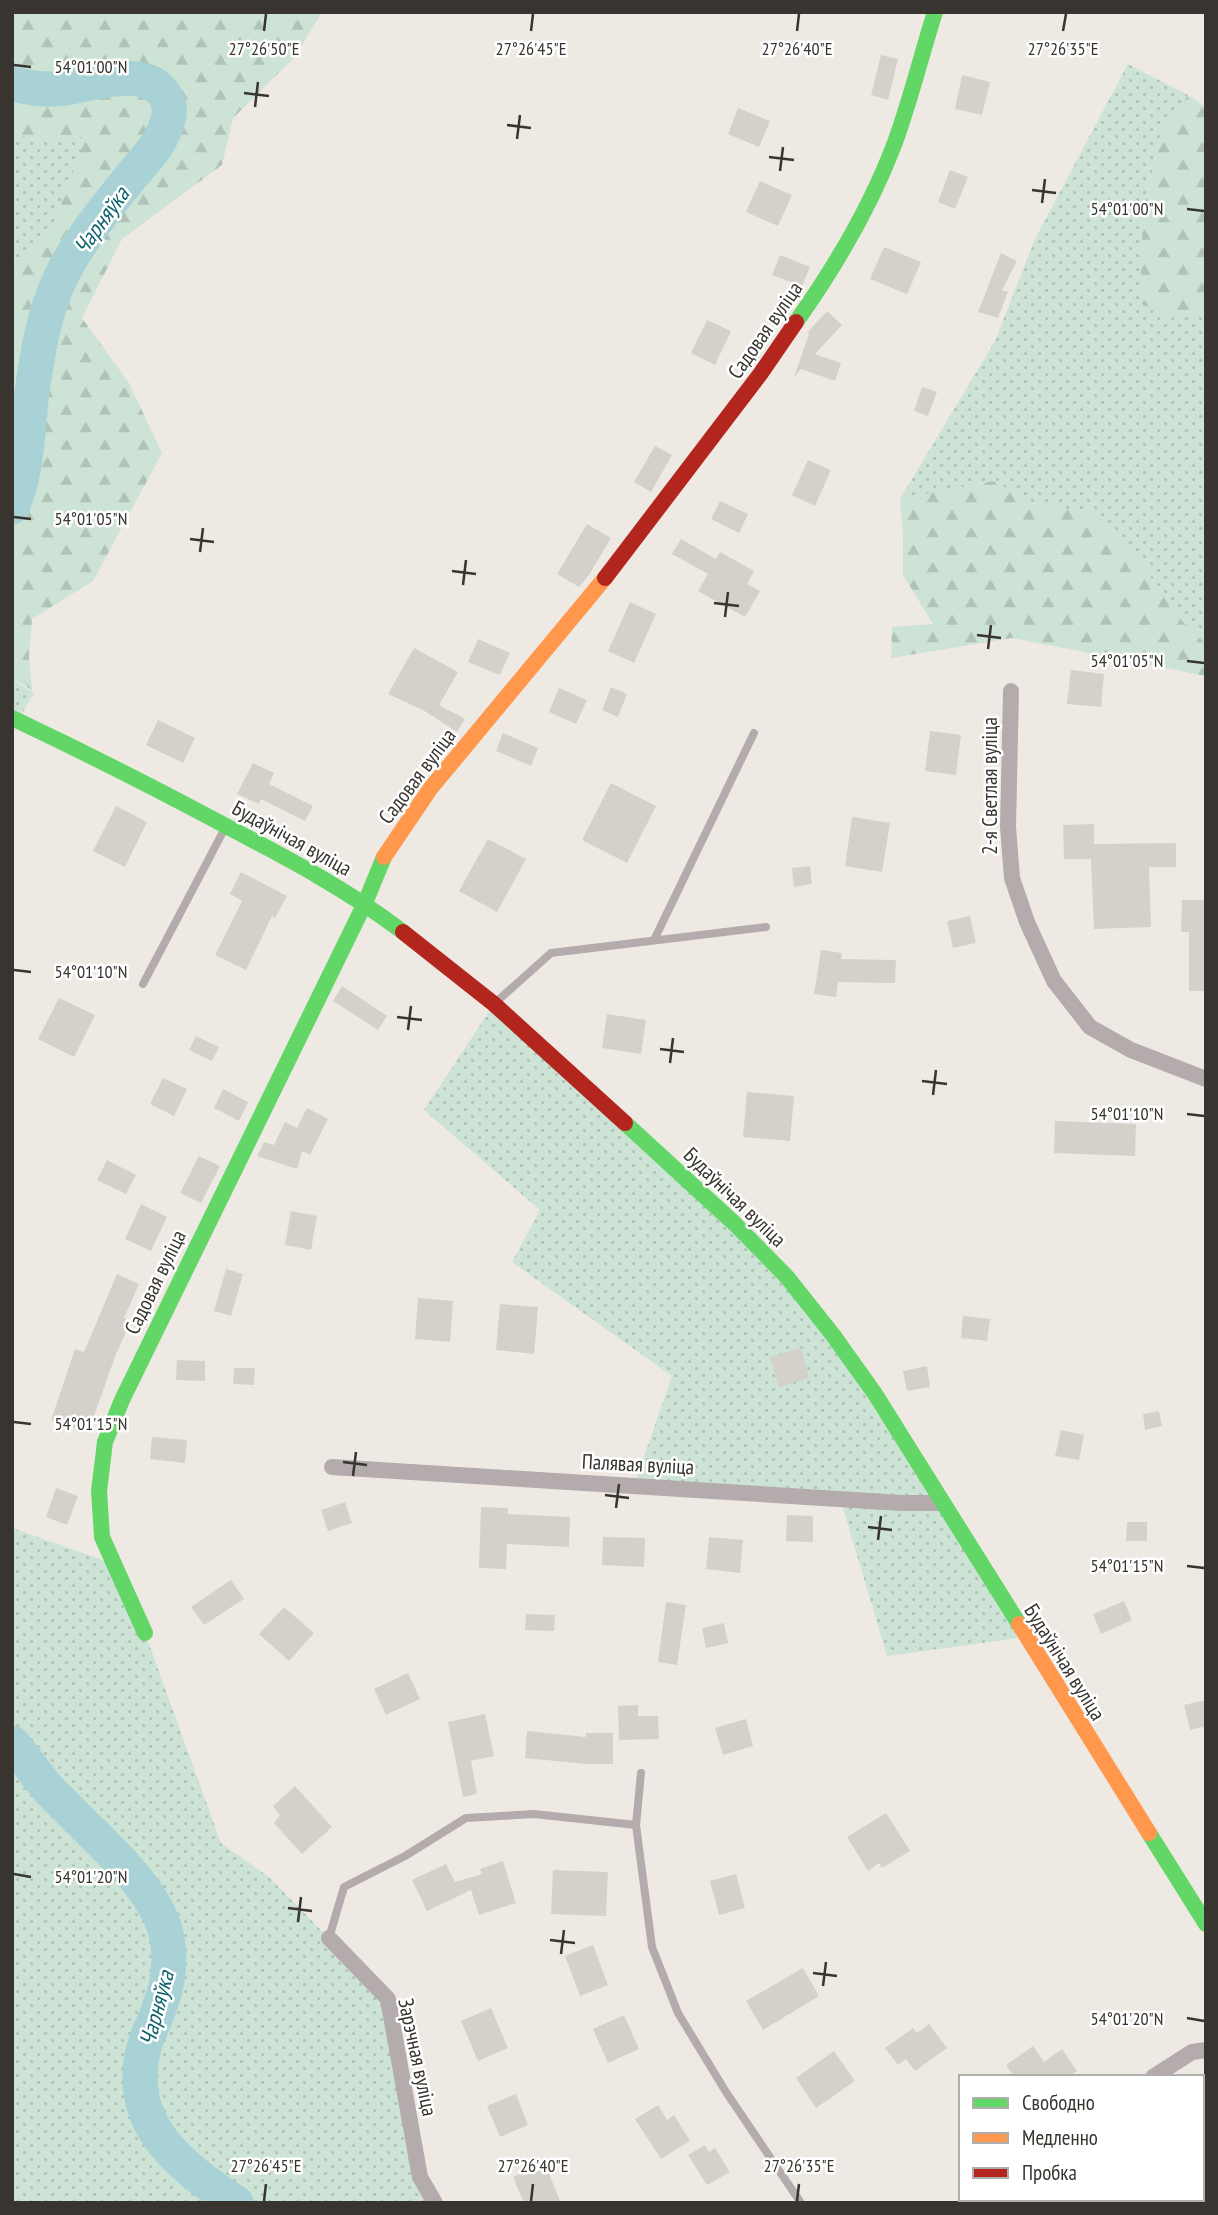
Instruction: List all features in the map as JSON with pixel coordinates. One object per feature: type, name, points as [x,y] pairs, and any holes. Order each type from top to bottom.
[{"type":"street","name":"Садовая вуліца","points":[[145,1633],[102,1537],[99,1491],[105,1441],[122,1400],[365,903],[386,852],[430,789],[609,573],[761,373],[823,284],[861,217],[894,145],[935,12]]},
{"type":"street","name":"2-я Светлая вуліца","points":[[1010,691],[1008,827],[1012,878],[1027,922],[1054,981],[1090,1027],[1132,1050],[1206,1079]]},
{"type":"street","name":"Будаўнічая вуліца","points":[[15,719],[102,760],[365,903],[494,1004],[677,1168],[787,1277],[868,1384],[1206,1924]]},
{"type":"street","name":"Палявая вуліца","points":[[332,1467],[902,1503],[942,1503]]},
{"type":"street","name":"Зарэчная вуліца","points":[[329,1938],[388,1998],[421,2177],[435,2203]]},
{"type":"street","points":[[1156,2075],[1192,2052],[1206,2050]]},
{"type":"lane","points":[[654,940],[754,733]]},
{"type":"lane","points":[[143,984],[226,826]]},
{"type":"lane","points":[[494,1004],[551,953],[766,927]]},
{"type":"lane","points":[[641,1773],[636,1825],[652,1947],[678,2013],[726,2092],[801,2203]]},
{"type":"lane","points":[[329,1938],[344,1886],[405,1856],[466,1818],[534,1814],[636,1825]]},
{"type":"green space","points":[[12,12],[322,12],[294,58],[233,118],[222,165],[122,239],[82,318],[129,383],[162,453],[93,581],[32,619],[29,656],[32,690],[12,678],[12,266],[54,223],[86,137],[27,139],[12,128]]},
{"type":"green space","points":[[1128,64],[1188,95],[1162,130],[1143,213],[1177,320],[1206,308],[1206,644],[1180,619],[1126,543],[1094,513],[1030,503],[994,481],[900,499],[995,341],[1035,239]]},
{"type":"green space","points":[[1188,95],[1206,107],[1206,308],[1178,320],[1140,303],[1143,213],[1162,130]]},
{"type":"green space","points":[[12,128],[27,139],[87,136],[54,223],[12,266]]},
{"type":"green space","points":[[994,481],[1030,503],[1094,513],[1126,543],[1180,619],[1206,644],[1206,676],[1012,638],[891,658],[892,627],[933,624],[903,575],[900,499]]},
{"type":"green space","points":[[12,679],[34,693],[12,731]]},
{"type":"green space","points":[[494,1004],[787,1277],[1025,1637],[887,1656],[840,1498],[634,1485],[672,1376],[512,1262],[540,1210],[424,1110]]},
{"type":"green space","points":[[12,1528],[114,1564],[145,1633],[221,1843],[269,1877],[388,1999],[420,2177],[435,2203],[12,2203]]},
{"type":"building","points":[[881,55],[898,59],[888,100],[871,95]]},
{"type":"building","points":[[962,75],[990,82],[982,115],[955,109]]},
{"type":"building","points":[[738,108],[770,121],[759,147],[728,134]]},
{"type":"building","points":[[950,170],[968,177],[955,209],[938,202]]},
{"type":"building","points":[[760,181],[792,195],[778,226],[746,212]]},
{"type":"building","points":[[884,247],[921,262],[907,294],[870,279]]},
{"type":"building","points":[[1001,253],[1017,261],[1002,290],[1008,292],[998,318],[978,312]]},
{"type":"building","points":[[780,255],[810,267],[802,286],[772,275]]},
{"type":"building","points":[[827,311],[842,325],[815,354],[841,363],[835,381],[801,369],[794,377],[809,334],[807,333]]},
{"type":"building","points":[[707,320],[731,331],[715,365],[691,353]]},
{"type":"building","points":[[922,387],[937,392],[928,416],[914,411]]},
{"type":"building","points":[[655,446],[672,455],[651,492],[634,482]]},
{"type":"building","points":[[808,460],[831,470],[815,506],[792,495]]},
{"type":"building","points":[[720,501],[748,514],[739,533],[711,519]]},
{"type":"building","points":[[587,524],[611,538],[579,587],[557,574]]},
{"type":"building","points":[[681,539],[716,559],[720,552],[754,571],[747,584],[760,591],[745,617],[698,591],[708,574],[672,554]]},
{"type":"building","points":[[630,602],[656,614],[634,663],[608,651]]},
{"type":"building","points":[[478,639],[510,653],[500,675],[468,662]]},
{"type":"building","points":[[414,648],[458,672],[439,705],[465,719],[457,732],[423,710],[388,694]]},
{"type":"building","points":[[1071,670],[1104,674],[1101,707],[1067,704]]},
{"type":"building","points":[[611,687],[627,694],[618,717],[602,710]]},
{"type":"building","points":[[559,688],[587,700],[576,724],[549,712]]},
{"type":"building","points":[[158,720],[195,738],[183,763],[146,745]]},
{"type":"building","points":[[930,731],[961,735],[956,775],[925,771]]},
{"type":"building","points":[[503,733],[538,748],[531,766],[496,751]]},
{"type":"building","points":[[253,763],[274,773],[269,784],[313,806],[305,821],[261,799],[259,804],[237,794]]},
{"type":"building","points":[[611,783],[656,806],[627,863],[582,840]]},
{"type":"building","points":[[116,806],[147,822],[125,867],[93,851]]},
{"type":"building","points":[[852,817],[890,823],[882,872],[845,866]]},
{"type":"building","points":[[1094,824],[1094,844],[1176,843],[1176,867],[1149,867],[1151,927],[1094,929],[1091,859],[1064,859],[1063,825]]},
{"type":"building","points":[[488,839],[526,859],[497,912],[459,891]]},
{"type":"building","points":[[810,866],[812,884],[794,887],[792,868]]},
{"type":"building","points":[[241,872],[287,896],[275,918],[272,916],[246,970],[215,955],[242,901],[230,894]]},
{"type":"building","points":[[1182,900],[1206,900],[1206,991],[1189,991],[1189,932],[1181,932]]},
{"type":"building","points":[[970,916],[976,943],[953,948],[947,921]]},
{"type":"building","points":[[821,950],[842,953],[841,959],[896,960],[895,983],[838,982],[836,997],[814,994]]},
{"type":"building","points":[[342,986],[387,1016],[378,1030],[333,1001]]},
{"type":"building","points":[[59,998],[95,1015],[74,1057],[38,1039]]},
{"type":"building","points":[[607,1014],[646,1020],[641,1054],[602,1048]]},
{"type":"building","points":[[196,1036],[219,1047],[212,1061],[189,1050]]},
{"type":"building","points":[[163,1078],[187,1089],[174,1116],[150,1104]]},
{"type":"building","points":[[223,1089],[248,1102],[239,1121],[214,1108]]},
{"type":"building","points":[[747,1092],[794,1096],[790,1141],[743,1137]]},
{"type":"building","points":[[307,1108],[328,1119],[310,1155],[302,1151],[297,1169],[257,1156],[264,1142],[274,1145],[285,1122],[297,1128]]},
{"type":"building","points":[[1055,1121],[1136,1124],[1135,1156],[1054,1153]]},
{"type":"building","points":[[199,1156],[220,1166],[201,1203],[180,1193]]},
{"type":"building","points":[[107,1160],[136,1175],[126,1194],[97,1180]]},
{"type":"building","points":[[141,1204],[167,1217],[151,1251],[125,1239]]},
{"type":"building","points":[[291,1211],[317,1216],[311,1250],[285,1245]]},
{"type":"building","points":[[226,1269],[243,1274],[231,1316],[214,1311]]},
{"type":"building","points":[[117,1274],[139,1284],[124,1318],[131,1321],[116,1354],[88,1433],[51,1420],[75,1349],[84,1352]]},
{"type":"building","points":[[418,1298],[453,1301],[450,1342],[415,1339]]},
{"type":"building","points":[[500,1304],[538,1307],[534,1354],[496,1350]]},
{"type":"building","points":[[963,1316],[990,1319],[987,1341],[961,1338]]},
{"type":"building","points":[[801,1348],[809,1378],[779,1387],[770,1357]]},
{"type":"building","points":[[177,1360],[205,1361],[205,1381],[176,1380]]},
{"type":"building","points":[[927,1366],[930,1387],[907,1391],[903,1371]]},
{"type":"building","points":[[234,1368],[255,1368],[254,1385],[233,1384]]},
{"type":"building","points":[[1159,1411],[1162,1426],[1145,1430],[1143,1414]]},
{"type":"building","points":[[1061,1430],[1084,1435],[1079,1460],[1055,1456]]},
{"type":"building","points":[[152,1437],[187,1440],[185,1463],[150,1459]]},
{"type":"building","points":[[56,1488],[78,1496],[67,1525],[46,1517]]},
{"type":"building","points":[[345,1502],[352,1523],[328,1531],[321,1510]]},
{"type":"building","points":[[481,1507],[508,1508],[508,1514],[570,1517],[569,1547],[507,1544],[506,1569],[479,1568]]},
{"type":"building","points":[[787,1515],[813,1516],[813,1542],[786,1541]]},
{"type":"building","points":[[1127,1522],[1147,1522],[1147,1541],[1126,1541]]},
{"type":"building","points":[[603,1537],[645,1538],[644,1567],[602,1565]]},
{"type":"building","points":[[709,1537],[743,1540],[740,1573],[706,1569]]},
{"type":"building","points":[[231,1580],[244,1599],[204,1625],[191,1607]]},
{"type":"building","points":[[1124,1601],[1132,1620],[1101,1634],[1093,1614]]},
{"type":"building","points":[[666,1602],[686,1605],[677,1665],[658,1662]]},
{"type":"building","points":[[284,1607],[314,1633],[289,1661],[259,1634]]},
{"type":"building","points":[[526,1614],[555,1615],[554,1631],[525,1630]]},
{"type":"building","points":[[724,1623],[728,1643],[706,1648],[702,1628]]},
{"type":"building","points":[[408,1673],[420,1699],[386,1715],[374,1689]]},
{"type":"building","points":[[1206,1700],[1206,1726],[1190,1730],[1184,1705]]},
{"type":"building","points":[[638,1705],[638,1716],[658,1716],[659,1739],[619,1740],[618,1706]]},
{"type":"building","points":[[485,1714],[494,1756],[471,1761],[477,1794],[463,1797],[448,1722]]},
{"type":"building","points":[[746,1719],[753,1746],[723,1755],[715,1728]]},
{"type":"building","points":[[527,1731],[586,1737],[586,1733],[613,1733],[613,1764],[525,1758]]},
{"type":"building","points":[[295,1786],[332,1827],[302,1854],[274,1823],[280,1815],[273,1806]]},
{"type":"building","points":[[886,1813],[910,1851],[882,1868],[879,1863],[868,1871],[847,1837]]},
{"type":"building","points":[[503,1861],[516,1903],[479,1915],[471,1890],[427,1911],[412,1880],[446,1864],[455,1882],[482,1874],[480,1869]]},
{"type":"building","points":[[553,1870],[608,1872],[606,1916],[551,1914]]},
{"type":"building","points":[[736,1874],[745,1908],[719,1915],[710,1881]]},
{"type":"building","points":[[593,1945],[608,1985],[580,1996],[565,1956]]},
{"type":"building","points":[[803,1968],[819,1996],[763,2030],[746,2001]]},
{"type":"building","points":[[491,2008],[508,2048],[478,2061],[461,2021]]},
{"type":"building","points":[[624,2015],[639,2049],[608,2063],[593,2029]]},
{"type":"building","points":[[929,2024],[947,2048],[915,2071],[906,2059],[898,2065],[885,2048],[913,2028],[917,2033]]},
{"type":"building","points":[[1033,2046],[1044,2062],[1062,2049],[1077,2071],[1071,2075],[1013,2075],[1006,2065]]},
{"type":"building","points":[[834,2051],[855,2081],[816,2108],[796,2078]]},
{"type":"building","points":[[516,2094],[528,2125],[500,2137],[487,2106]]},
{"type":"building","points":[[658,2105],[667,2120],[674,2115],[690,2141],[661,2159],[635,2119]]},
{"type":"building","points":[[705,2145],[709,2152],[715,2148],[730,2172],[707,2185],[688,2155]]},
{"type":"building","points":[[545,2164],[561,2203],[524,2203],[513,2177]]},
{"type":"waterway","name":"Чарняўка","points":[[12,84],[52,89],[133,78],[157,86],[167,99],[169,111],[159,141],[82,240],[54,292],[39,349],[24,465],[12,507]]},
{"type":"waterway","name":"Чарняўка","points":[[12,1743],[45,1785],[114,1854],[146,1893],[158,1913],[168,1943],[168,1973],[161,2002],[146,2041],[140,2069],[141,2094],[148,2117],[175,2156],[236,2203]]},
{"type":"traffic: fast","points":[[796,322],[851,236],[874,192],[894,145],[935,12]]},
{"type":"traffic: fast","points":[[12,718],[146,784],[294,863],[339,888],[403,932]]},
{"type":"traffic: fast","points":[[145,1633],[102,1537],[99,1491],[105,1442],[122,1400],[365,903],[384,857]]},
{"type":"traffic: fast","points":[[625,1123],[735,1224],[787,1277],[833,1335],[875,1394],[1019,1624]]},
{"type":"traffic: fast","points":[[1149,1833],[1206,1924]]},
{"type":"traffic: slow","points":[[384,857],[430,789],[605,578]]},
{"type":"traffic: slow","points":[[1019,1624],[1149,1833]]},
{"type":"traffic: jam","points":[[605,578],[761,373],[796,322]]},
{"type":"traffic: jam","points":[[403,932],[494,1004],[625,1123]]}]
